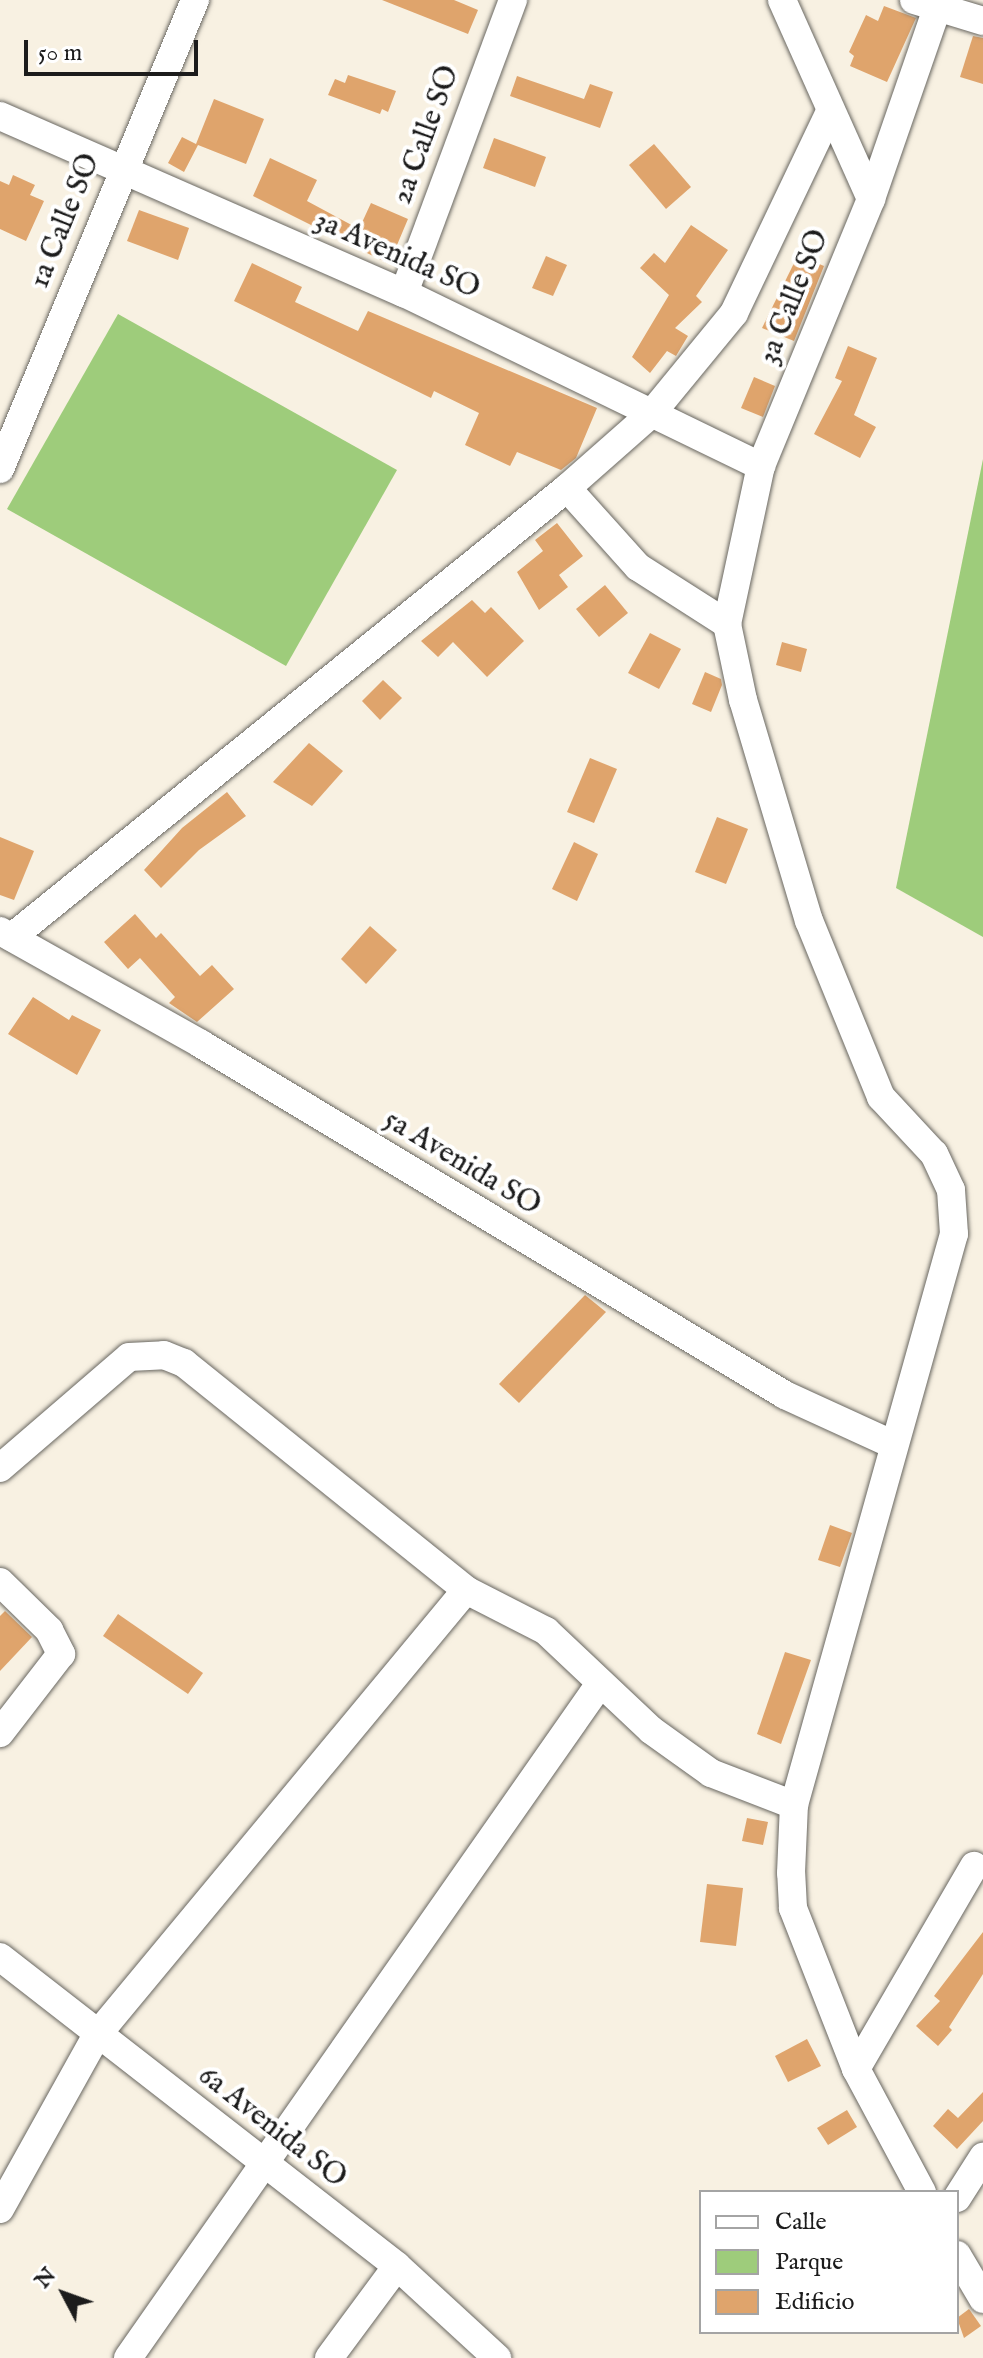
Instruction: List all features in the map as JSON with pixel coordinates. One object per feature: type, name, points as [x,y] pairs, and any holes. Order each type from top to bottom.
[{"type":"street","name":"1a Calle SO","points":[[0,469],[195,0]]},
{"type":"street","name":"2a Calle SO","points":[[404,293],[513,0]]},
{"type":"street","points":[[782,0],[829,114],[871,199]]},
{"type":"street","points":[[930,3],[983,21]]},
{"type":"street","name":"3a Calle SO","points":[[727,624],[761,466],[871,199],[930,3]]},
{"type":"street","points":[[6,934],[567,488],[652,413],[734,313],[829,114]]},
{"type":"street","name":"3a Avenida SO","points":[[0,116],[404,293],[761,466]]},
{"type":"street","points":[[567,488],[638,567],[727,624],[743,700],[809,921],[881,1097],[934,1154],[951,1190],[954,1234],[892,1444],[794,1805],[793,1908],[856,2069],[921,2190]]},
{"type":"street","name":"5a Avenida SO","points":[[6,934],[772,1387],[892,1444]]},
{"type":"street","points":[[0,1468],[129,1357],[164,1355],[184,1363],[466,1590],[546,1631],[599,1685],[711,1773],[794,1805]]},
{"type":"street","points":[[0,1582],[49,1630],[61,1654],[0,1733]]},
{"type":"street","points":[[0,2209],[97,2035],[466,1590]]},
{"type":"street","points":[[128,2358],[599,1685]]},
{"type":"street","points":[[856,2069],[974,1866]]},
{"type":"street","name":"6a Avenida SO","points":[[0,1957],[397,2266],[497,2358]]},
{"type":"street","points":[[959,2195],[983,2157]]},
{"type":"street","points":[[959,2258],[983,2299]]},
{"type":"street","points":[[329,2358],[397,2266]]},
{"type":"green space","points":[[118,314],[397,470],[286,666],[7,509]]},
{"type":"green space","points":[[983,459],[983,937],[896,888]]},
{"type":"building","points":[[382,0],[454,0],[478,10],[468,34]]},
{"type":"building","points":[[884,6],[916,18],[887,82],[850,66],[854,56],[849,52],[866,15],[878,21]]},
{"type":"building","points":[[973,36],[983,38],[983,84],[960,77]]},
{"type":"building","points":[[348,75],[396,91],[388,112],[382,109],[380,114],[328,95],[335,79],[345,83]]},
{"type":"building","points":[[517,76],[584,99],[590,84],[613,92],[600,128],[510,96]]},
{"type":"building","points":[[214,99],[264,119],[246,164],[198,145],[184,172],[168,163],[182,137],[196,144]]},
{"type":"building","points":[[494,138],[546,157],[535,187],[483,168]]},
{"type":"building","points":[[654,144],[691,187],[666,209],[629,165]]},
{"type":"building","points":[[270,158],[317,180],[307,201],[359,229],[371,203],[408,219],[389,264],[253,196]]},
{"type":"building","points":[[13,175],[35,185],[30,195],[44,201],[26,241],[0,229],[0,181],[9,185]]},
{"type":"building","points":[[139,210],[189,228],[178,260],[127,241]]},
{"type":"building","points":[[691,225],[728,250],[696,296],[702,302],[675,328],[688,336],[676,356],[667,351],[650,373],[632,357],[669,295],[640,268],[654,253],[665,263]]},
{"type":"building","points":[[798,255],[824,266],[794,341],[762,328]]},
{"type":"building","points":[[546,256],[567,265],[553,296],[532,288]]},
{"type":"building","points":[[252,263],[302,287],[295,302],[358,331],[368,311],[597,408],[576,458],[561,470],[517,452],[510,466],[465,445],[479,413],[434,391],[431,398],[234,301]]},
{"type":"building","points":[[848,346],[877,358],[854,415],[876,427],[860,458],[814,434],[842,381],[835,378]]},
{"type":"building","points":[[754,377],[775,386],[763,417],[741,408]]},
{"type":"building","points":[[557,523],[583,556],[559,575],[568,587],[539,610],[517,572],[543,551],[535,540]]},
{"type":"building","points":[[605,585],[628,613],[599,637],[576,609]]},
{"type":"building","points":[[472,600],[485,613],[491,607],[524,641],[487,677],[453,642],[438,657],[421,641]]},
{"type":"building","points":[[650,633],[681,649],[659,689],[628,673]]},
{"type":"building","points":[[782,642],[807,649],[801,672],[776,665]]},
{"type":"building","points":[[705,672],[721,679],[722,685],[711,712],[692,704]]},
{"type":"building","points":[[383,680],[402,698],[380,720],[362,701]]},
{"type":"building","points":[[309,743],[343,771],[312,806],[273,782]]},
{"type":"building","points":[[590,758],[617,769],[594,823],[567,812]]},
{"type":"building","points":[[227,792],[246,816],[199,850],[161,888],[144,870],[182,828]]},
{"type":"building","points":[[717,817],[748,829],[726,884],[695,872]]},
{"type":"building","points":[[0,837],[34,851],[14,900],[0,895]]},
{"type":"building","points":[[574,842],[598,854],[577,901],[552,889]]},
{"type":"building","points":[[135,914],[156,938],[161,933],[200,976],[212,965],[234,989],[197,1022],[169,1003],[175,997],[140,958],[128,969],[104,942]]},
{"type":"building","points":[[370,926],[397,950],[366,984],[341,959]]},
{"type":"building","points":[[33,997],[69,1020],[72,1015],[101,1030],[77,1075],[8,1034]]},
{"type":"building","points":[[585,1295],[606,1312],[519,1403],[499,1384]]},
{"type":"building","points":[[830,1525],[852,1533],[840,1567],[818,1560]]},
{"type":"building","points":[[5,1611],[32,1637],[0,1671],[0,1616]]},
{"type":"building","points":[[118,1614],[203,1673],[188,1694],[103,1636]]},
{"type":"building","points":[[785,1652],[811,1660],[781,1744],[757,1734]]},
{"type":"building","points":[[747,1818],[768,1822],[763,1845],[742,1841]]},
{"type":"building","points":[[707,1884],[743,1888],[736,1946],[700,1942]]},
{"type":"building","points":[[983,1932],[983,1974],[949,2027],[952,2030],[938,2046],[916,2026],[940,2001],[934,1996]]},
{"type":"building","points":[[807,2039],[821,2066],[788,2082],[775,2056]]},
{"type":"building","points":[[983,2092],[983,2121],[957,2149],[933,2126],[948,2109],[958,2118]]},
{"type":"building","points":[[847,2110],[857,2127],[828,2145],[817,2128]]},
{"type":"building","points":[[969,2309],[981,2326],[964,2338],[959,2316]]}]
